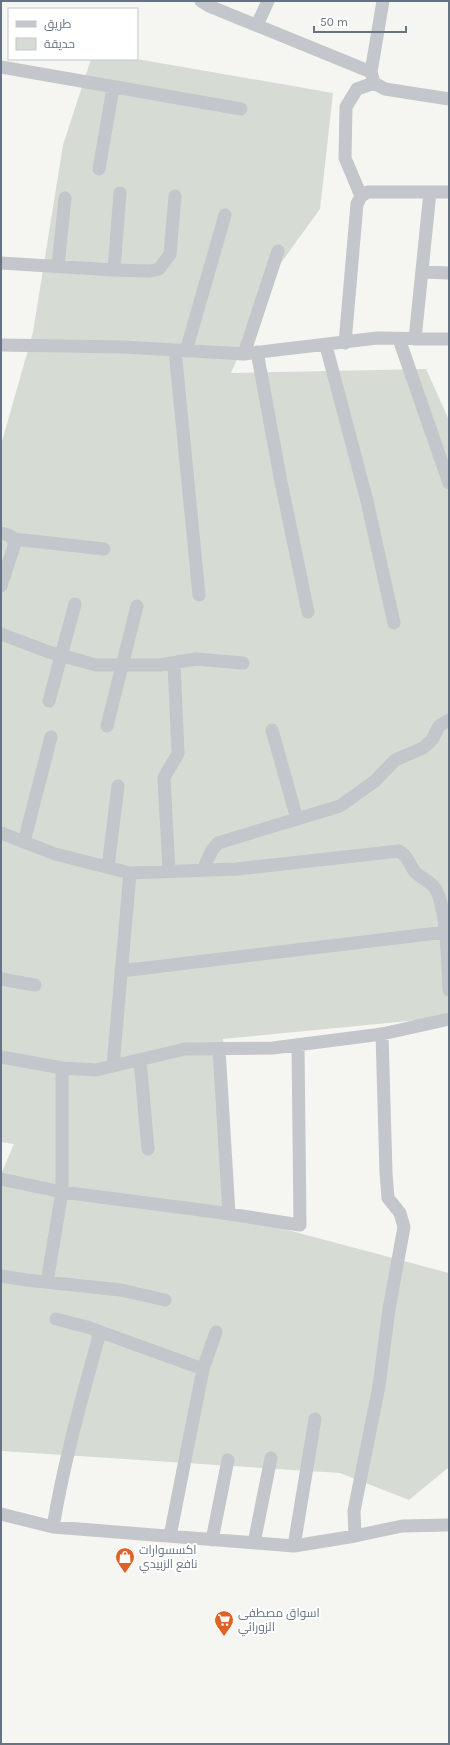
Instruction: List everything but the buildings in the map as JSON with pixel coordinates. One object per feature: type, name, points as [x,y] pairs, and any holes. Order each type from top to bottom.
[{"type":"street","points":[[257,25],[268,1]]},
{"type":"street","points":[[361,196],[345,158],[346,107],[357,89],[372,78],[383,1]]},
{"type":"street","points":[[207,3],[372,78],[385,89],[449,99]]},
{"type":"street","points":[[1,67],[113,88],[241,108]]},
{"type":"street","points":[[98,169],[113,88]]},
{"type":"street","points":[[345,343],[357,204],[361,196],[368,192],[449,192]]},
{"type":"street","points":[[415,339],[430,192]]},
{"type":"street","points":[[114,270],[120,193]]},
{"type":"street","points":[[1,263],[114,270],[150,271],[159,269],[170,254],[175,196]]},
{"type":"street","points":[[58,266],[65,198]]},
{"type":"street","points":[[199,595],[180,351],[225,215]]},
{"type":"street","points":[[278,251],[251,353],[281,482],[308,612]]},
{"type":"street","points":[[422,272],[449,273]]},
{"type":"street","points":[[1,345],[124,347],[180,351],[251,353],[326,346],[377,338],[449,339]]},
{"type":"street","points":[[399,339],[449,483]]},
{"type":"street","points":[[326,346],[367,501],[394,623]]},
{"type":"street","points":[[1,534],[8,535],[14,539],[104,549]]},
{"type":"street","points":[[1,586],[14,546],[14,539]]},
{"type":"street","points":[[49,701],[75,604]]},
{"type":"street","points":[[107,726],[137,606]]},
{"type":"street","points":[[1,634],[61,655],[96,665],[160,665],[196,659],[242,663]]},
{"type":"street","points":[[169,871],[164,778],[168,767],[175,761],[178,753],[174,663]]},
{"type":"street","points":[[202,870],[212,850],[218,842],[340,806],[375,781],[395,760],[423,748],[432,740],[439,726],[449,720]]},
{"type":"street","points":[[272,730],[296,819]]},
{"type":"street","points":[[24,842],[51,737]]},
{"type":"street","points":[[108,867],[118,786]]},
{"type":"street","points":[[1,833],[55,854],[130,873],[237,869],[399,851],[408,858],[414,870],[434,887],[439,895],[446,932],[449,990]]},
{"type":"street","points":[[113,1066],[130,873]]},
{"type":"street","points":[[121,971],[446,932]]},
{"type":"street","points":[[1,979],[35,985]]},
{"type":"street","points":[[1,1057],[62,1068],[96,1070],[184,1049],[273,1048],[382,1034],[449,1019]]},
{"type":"street","points":[[355,1536],[354,1511],[380,1386],[388,1309],[404,1227],[400,1213],[388,1198],[382,1034]]},
{"type":"street","points":[[1,1179],[62,1192],[300,1225],[298,1045]]},
{"type":"street","points":[[219,1049],[229,1214]]},
{"type":"street","points":[[140,1060],[148,1149]]},
{"type":"street","points":[[47,1282],[62,1192],[62,1068]]},
{"type":"street","points":[[1,1276],[121,1290],[165,1300]]},
{"type":"street","points":[[56,1320],[87,1327],[203,1369]]},
{"type":"street","points":[[53,1527],[74,1422],[100,1332]]},
{"type":"street","points":[[170,1536],[203,1369],[216,1332]]},
{"type":"street","points":[[294,1546],[315,1419]]},
{"type":"street","points":[[254,1543],[271,1458]]},
{"type":"street","points":[[212,1540],[228,1460]]},
{"type":"street","points":[[2,1516],[53,1527],[294,1546],[355,1536],[402,1526],[449,1525]]},
{"type":"green space","points":[[138,59],[333,93],[320,209],[275,271],[231,373],[426,369],[449,420],[449,1017],[223,1039],[231,1215],[449,1273],[449,1467],[409,1500],[340,1473],[1,1451],[1,1174],[14,1144],[1,1142],[1,445],[33,332],[63,145],[91,60]]},
{"type":"place","name":"اكسسوارات نافع الزبيدي","points":[[125,1574]]},
{"type":"place","name":"اسواق مصطفى الزورائي","points":[[224,1637]]}]
